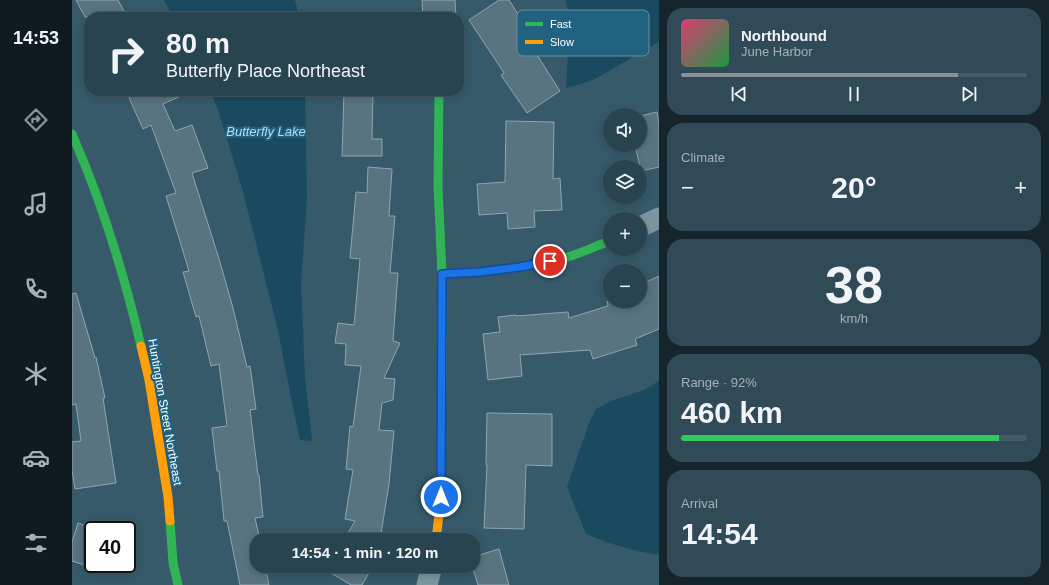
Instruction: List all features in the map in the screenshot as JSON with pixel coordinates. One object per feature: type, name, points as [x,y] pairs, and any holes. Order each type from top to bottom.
[{"type":"street","points":[[437,533],[441,497],[442,274],[438,186],[439,96]]},
{"type":"street","name":"Huntington Street Northeast","points":[[72,134],[83,159],[104,218],[130,301],[149,380],[168,497],[173,563],[178,585]]},
{"type":"street","points":[[647,224],[659,218]]},
{"type":"street","points":[[442,274],[480,272],[520,267],[565,258],[603,244]]},
{"type":"street","points":[[427,585],[430,573]]},
{"type":"water","points":[[164,0],[295,0],[298,12],[170,12]]},
{"type":"water","points":[[565,0],[659,0],[659,42],[649,48],[649,10],[568,10]]},
{"type":"water","points":[[568,56],[635,56],[595,79],[566,88]]},
{"type":"water","name":"Butterfly Lake","points":[[212,96],[305,96],[307,197],[301,284],[305,377],[312,441],[300,440],[278,330],[242,188]]},
{"type":"water","points":[[659,381],[659,555],[622,547],[586,534],[567,487],[589,423],[596,409],[611,401],[644,390]]},
{"type":"building","points":[[76,0],[118,0],[124,12],[84,12],[84,15]]},
{"type":"building","points":[[422,0],[455,0],[456,12],[423,12]]},
{"type":"building","points":[[499,0],[509,0],[517,13],[517,56],[538,56],[560,91],[527,113],[501,75],[504,73],[469,20]]},
{"type":"building","points":[[128,96],[181,96],[163,104],[175,131],[192,125],[208,168],[192,173],[220,262],[247,367],[250,366],[256,409],[250,410],[263,517],[255,518],[258,533],[250,533],[250,573],[266,573],[269,585],[240,585],[227,521],[224,521],[219,471],[217,471],[212,428],[227,426],[219,364],[211,366],[199,316],[196,317],[183,272],[189,271],[166,196],[176,193],[151,125],[143,129]]},
{"type":"building","points":[[344,96],[373,96],[372,139],[382,139],[382,156],[342,156]]},
{"type":"building","points":[[657,112],[659,123],[659,167],[647,170],[647,160],[638,160],[637,152],[647,152],[647,114]]},
{"type":"building","points":[[506,121],[554,122],[553,179],[560,178],[562,210],[534,211],[535,227],[508,229],[507,213],[479,215],[477,184],[505,182]]},
{"type":"building","points":[[368,167],[392,169],[389,216],[395,216],[390,273],[398,273],[393,341],[400,343],[384,378],[395,379],[393,400],[382,403],[379,430],[394,431],[389,484],[381,533],[348,533],[355,521],[345,519],[353,470],[346,469],[350,426],[353,427],[361,366],[345,365],[346,344],[335,343],[338,323],[354,325],[360,259],[350,258],[356,192],[367,193]]},
{"type":"building","points":[[659,276],[659,329],[635,339],[637,345],[593,359],[590,350],[520,355],[522,376],[488,380],[483,334],[500,332],[498,317],[568,312],[569,318],[603,308],[647,308],[647,282]]},
{"type":"building","points":[[76,293],[95,358],[96,357],[105,398],[103,398],[116,483],[75,489],[72,470],[72,442],[81,441],[76,404],[72,405],[72,294]]},
{"type":"building","points":[[487,413],[552,414],[552,466],[526,465],[524,529],[484,528],[487,465]]},
{"type":"building","points":[[78,523],[84,525],[84,565],[72,561],[72,542]]},
{"type":"building","points":[[499,549],[509,585],[478,585],[474,573],[480,573],[480,555]]},
{"type":"building","points":[[331,573],[369,573],[362,585],[351,585]]},
{"type":"traffic: fast","points":[[439,96],[438,186],[442,274],[442,338]]},
{"type":"traffic: fast","points":[[72,134],[103,212],[127,292],[141,346]]},
{"type":"traffic: fast","points":[[442,274],[488,271],[534,265],[570,256],[603,244]]},
{"type":"traffic: fast","points":[[170,521],[173,563],[178,585]]},
{"type":"traffic: slow","points":[[437,533],[441,497],[442,338]]},
{"type":"traffic: slow","points":[[141,346],[149,380],[168,497],[170,521]]},
{"type":"route","points":[[441,497],[442,274],[480,272],[520,267],[550,261]]}]
